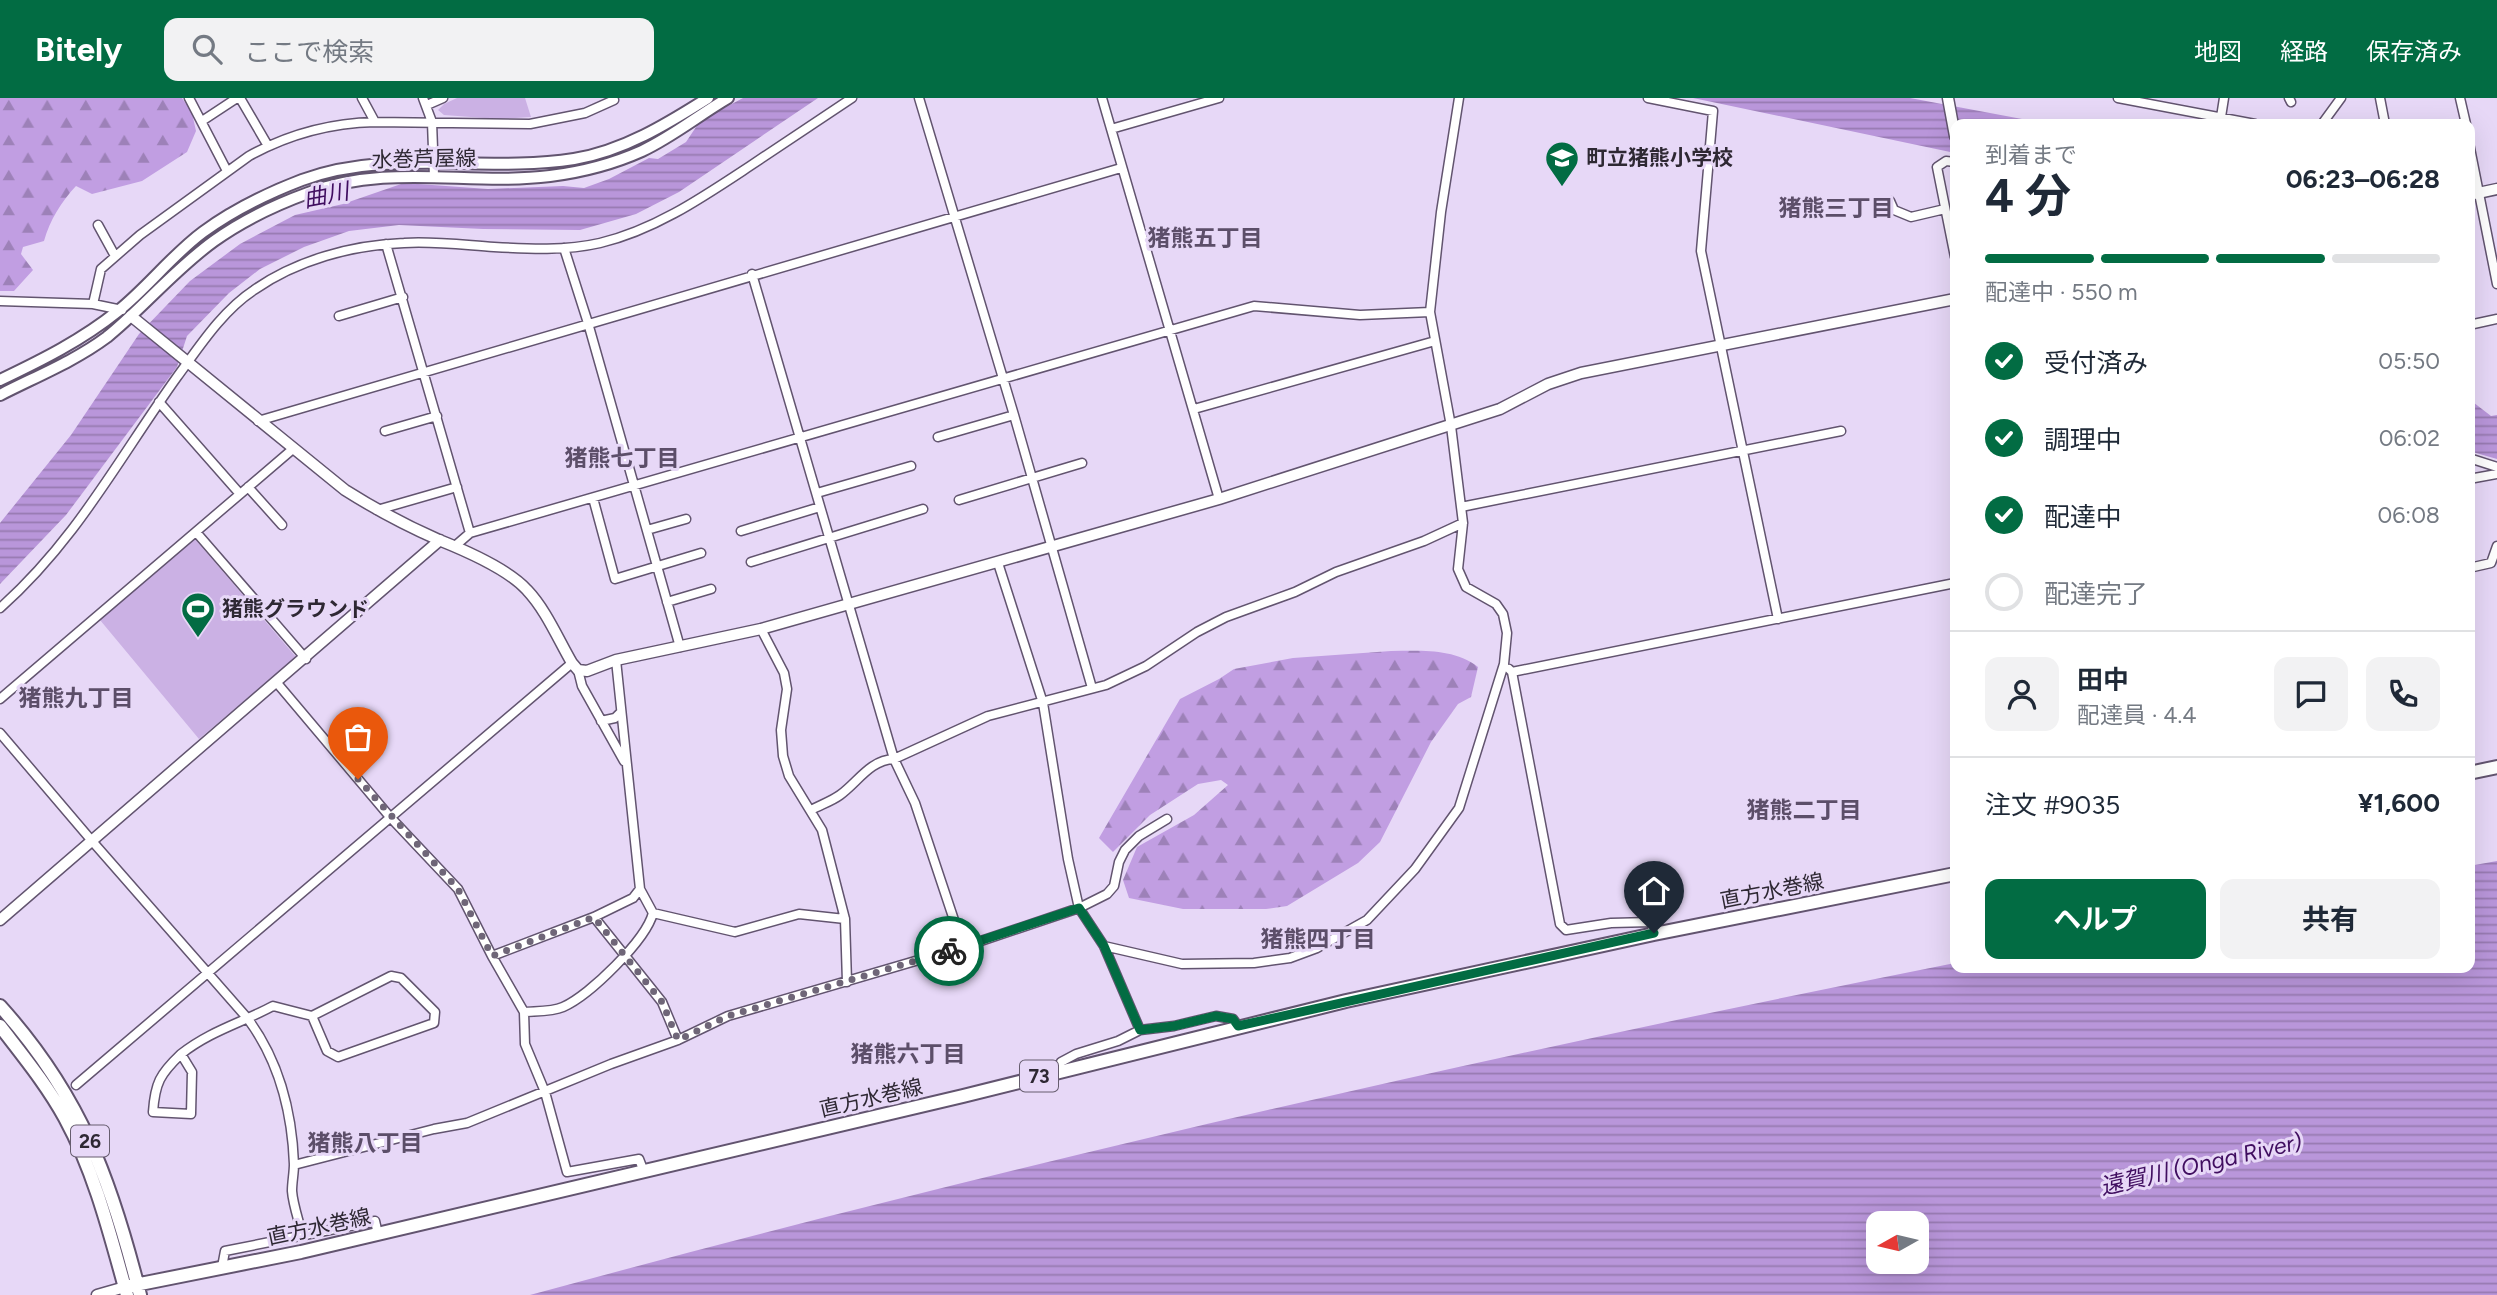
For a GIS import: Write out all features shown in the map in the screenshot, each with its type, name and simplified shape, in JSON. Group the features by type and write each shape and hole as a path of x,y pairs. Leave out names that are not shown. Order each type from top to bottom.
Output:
{"main road":[{"name":"水巻芦屋線","path":"0,380 63,349 120,309 204,231 271,193 304,179 342,169 379,164 519,165 577,159 639,138 664,126 708,98"},
{"name":"水巻芦屋線","path":"0,395 68,361 135,320 212,242 245,221 277,206 345,182 434,176 548,176 611,163 667,137 721,100"},
{"path":"2475,772 2497,767"},
{"name":"直方水巻線","path":"132,1290 222,1267 301,1252 644,1172 1238,1026 1654,933 1950,875"},
{"name":"26","path":"0,1006 40,1055 77,1113 110,1187 132,1290"},
{"name":"26","path":"0,1026 35,1071 66,1119 100,1197 132,1290"}],"street":[{"path":"189,98 227,171"},
{"path":"202,121 238,98 268,146"},
{"path":"362,98 374,122"},
{"path":"434,176 432,122 425,102 443,98"},
{"path":"0,608 50,560 82,519 186,361 233,307 252,290 278,275 333,253 359,247 405,242 564,248 600,243 664,219 852,98"},
{"path":"919,98 1092,688"},
{"path":"1102,98 1219,499"},
{"path":"1111,129 1219,98"},
{"path":"1104,946 1182,964 1254,963 1290,958 1317,948 1367,920 1415,869 1459,808 1504,664 1507,633 1503,614 1496,604 1466,587 1458,569 1463,523 1451,426 1430,312 1441,212 1460,98"},
{"path":"1647,98 1713,111 1701,251 1778,619"},
{"path":"2118,98 2231,119"},
{"path":"2221,117 2224,98"},
{"path":"2326,119 2341,98"},
{"path":"2380,98 2384,119"},
{"path":"2460,98 2465,119"},
{"path":"93,304 100,269 227,171 268,146 348,123 530,124 585,113 615,99"},
{"path":"1950,161 1937,167 1950,233"},
{"path":"258,421 1121,168"},
{"path":"2475,194 2497,189"},
{"path":"2475,198 2496,271 2497,284"},
{"path":"1890,201 1894,210 1911,217 1945,209"},
{"path":"98,225 115,256"},
{"path":"386,244 470,533"},
{"path":"564,248 588,323 680,648"},
{"path":"752,274 894,760 915,803 963,947"},
{"path":"339,316 402,297"},
{"path":"0,300 93,304 120,309 345,490 377,510 455,545 509,576 526,589 540,607 575,666 582,686 626,764"},
{"path":"575,666 587,671 617,660 761,629 1219,499 1500,410 1548,384 1581,373 1950,300"},
{"path":"455,545 470,533 1254,306 1360,315 1430,312"},
{"path":"2475,324 2497,319"},
{"path":"1194,409 1435,341"},
{"path":"159,402 240,494"},
{"path":"939,437 1014,415"},
{"path":"385,431 437,416"},
{"path":"1461,507 1842,431"},
{"path":"0,699 294,448"},
{"path":"2475,460 2497,467"},
{"path":"959,500 1082,463"},
{"path":"817,494 911,466"},
{"path":"2475,478 2497,474"},
{"path":"248,487 282,525"},
{"path":"377,510 457,487"},
{"path":"593,498 615,579 701,553"},
{"path":"741,531 820,507"},
{"path":"751,562 923,509"},
{"path":"647,530 686,519"},
{"path":"810,810 841,794 859,776 884,760 894,760 988,716 1106,685 1146,666 1196,632 1226,617 1295,592 1336,572 1424,541 1463,523"},
{"path":"196,532 306,659"},
{"path":"0,920 306,659 440,540"},
{"path":"2475,567 2491,563 2497,546"},
{"path":"998,563 1042,703 1068,859 1079,908 1104,946 1140,1030"},
{"path":"1511,672 1950,584"},
{"path":"667,602 711,589"},
{"path":"761,629 784,673 787,689 781,730 783,756 789,776 822,830 845,919 847,982"},
{"path":"524,1012 561,1008 586,991 610,971 650,926 653,913 640,889 617,660"},
{"path":"1504,664 1511,672 1560,924 1566,930 1611,923 1651,922 1654,933"},
{"path":"76,1085 390,817 575,666"},
{"path":"277,683 390,817 458,889 524,1012 525,1044 545,1092 567,1172 639,1159 644,1172"},
{"path":"601,721 615,718 621,712"},
{"path":"0,733 248,1019 261,1038 278,1070 288,1113 294,1164 292,1192 302,1234"},
{"path":"294,1164 467,1123 611,1064 678,1040 728,1016 963,947 1079,908 1107,894 1114,886 1119,862 1125,850 1139,836 1167,819"},
{"path":"492,956 594,917 633,898 640,889"},
{"path":"653,913 734,932 799,914 845,919"},
{"path":"594,917 662,1002 678,1040"},
{"path":"181,1055 192,1072 191,1114 153,1112 155,1089 164,1070 181,1055 201,1038 273,1006 312,1016 391,976 401,978 435,1012 434,1023 338,1057 327,1051 312,1016"},
{"path":"1059,1071 1061,1062 1076,1054 1118,1041 1140,1030 1174,1026 1216,1016 1233,1019 1238,1026"},
{"path":"222,1267 225,1251 302,1234 375,1221 378,1234"},
{"path":"97,1295 132,1290"}],"green space":[{"path":"0,98 182,98 192,113 196,131 187,152 142,181 92,194 76,186 57,212 44,241 23,247 21,254 33,270 14,291 0,291"},
{"path":"1425,651 1458,656 1478,667 1471,697 1458,704 1431,742 1380,842 1358,863 1287,906 1266,909 1183,909 1129,898 1123,880 1137,847 1194,815 1228,785 1221,780 1198,784 1150,815 1113,852 1099,838 1180,699 1234,669 1293,658"}],"shaded area":[{"path":"457,98 525,98 531,117 498,119 444,115 438,110"},
{"name":"猪熊グラウンド","path":"194,538 296,657 199,739 100,620"}],"water":[{"path":"743,98 818,98 679,192 636,214 580,230 399,225 349,231 304,247 260,269 229,293 187,336 177,367 66,515 0,584 0,523 71,435 139,334 190,281 240,244 295,215 343,204 404,183 488,189 563,186 584,188 609,179 649,158 658,159 686,142 700,121"},
{"path":"1693,98 1910,98 2021,119 1950,119 1950,152"},
{"path":"2475,404 2491,416 2497,415 2497,459 2475,453"},
{"name":"遠賀川 (Onga River)","path":"2497,861 2497,1295 530,1295 884,1202 1240,1117 1596,1037 1950,964 1950,973 2475,973 2475,865"}],"way so far":[{"path":"358,779 458,889 492,956 594,917 662,1002 678,1040 728,1016 949,951"}],"place":[{"name":"町立猪熊小学校","path":"1562,188"},
{"name":"猪熊グラウンド","path":"198,639"}],"district":[{"name":"猪熊三丁目","path":"1836,208"},
{"name":"猪熊五丁目","path":"1205,238"},
{"name":"猪熊七丁目","path":"622,458"},
{"name":"猪熊九丁目","path":"76,698"},
{"name":"猪熊二丁目","path":"1804,810"},
{"name":"猪熊四丁目","path":"1318,939"},
{"name":"猪熊六丁目","path":"908,1054"},
{"name":"猪熊八丁目","path":"365,1143"}],"route":[{"path":"949,951 1079,908 1104,946 1140,1030 1174,1026 1216,1016 1233,1019 1238,1026 1654,933"}],"water label":[{"name":"曲川","path":"326,195"}]}
